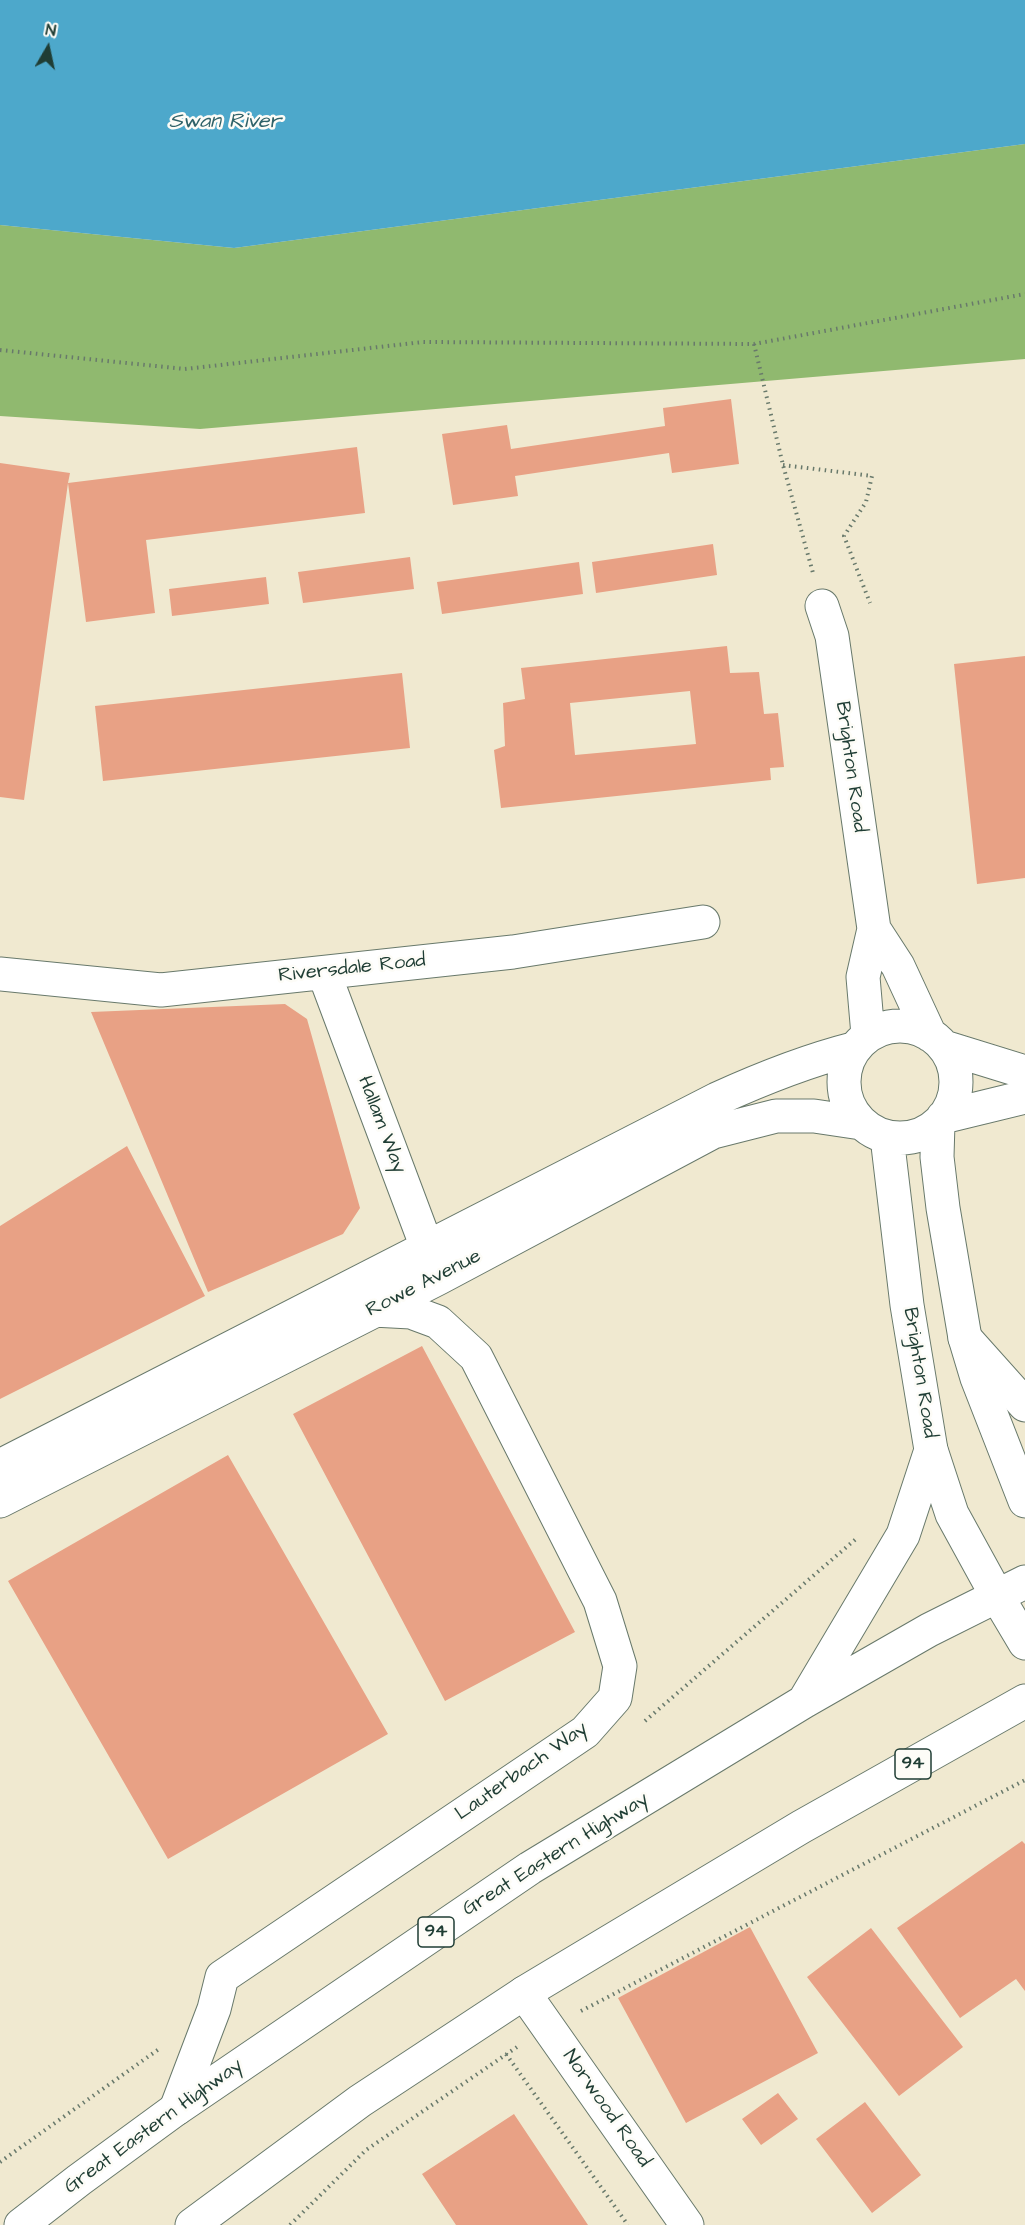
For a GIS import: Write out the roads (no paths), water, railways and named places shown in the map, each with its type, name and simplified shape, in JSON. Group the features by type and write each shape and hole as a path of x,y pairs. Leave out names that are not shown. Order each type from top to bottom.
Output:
{"main road":[{"name":"Brighton Road","path":"822,606 832,636 874,929 863,977 860,1042"},
{"name":"Riversdale Road","path":"0,974 161,990 513,952 703,922"},
{"name":"Brighton Road","path":"874,929 898,966 937,1041"},
{"name":"Hallam Way","path":"324,972 439,1278"},
{"path":"937,1041 953,1064 956,1082 952,1101 940,1120 931,1129 914,1136 874,1130 851,1110 843,1088 844,1071 860,1042 877,1029 899,1025 921,1029 937,1041 1025,1072"},
{"name":"Rowe Avenue","path":"0,1466 717,1099 761,1079 801,1067 860,1042"},
{"path":"940,1120 1025,1097"},
{"name":"Rowe Avenue","path":"0,1501 439,1278 713,1132 776,1116 814,1116 874,1130"},
{"path":"940,1120 937,1156 940,1187 965,1338 977,1378 1025,1502"},
{"name":"Brighton Road","path":"874,1130 931,1450 952,1514 1011,1589 1025,1642"},
{"name":"Lauterbach Way","path":"176,2109 214,2009 222,1977 585,1732 615,1698 620,1666 600,1601 476,1357 438,1322 411,1312 373,1310"},
{"path":"965,1338 1025,1404"},
{"path":"805,1701 903,1535 931,1450"},
{"name":"Great Eastern Highway","path":"21,2225 78,2180 176,2109 530,1868 805,1701 929,1630 1011,1589"},
{"name":"94","path":"192,2225 360,2101 524,1992 801,1827 1025,1701"},
{"name":"Norwood Road","path":"524,1992 687,2225"}],"water":[{"name":"Swan River","path":"0,0 1025,0 1025,144 234,248 0,225"}]}
